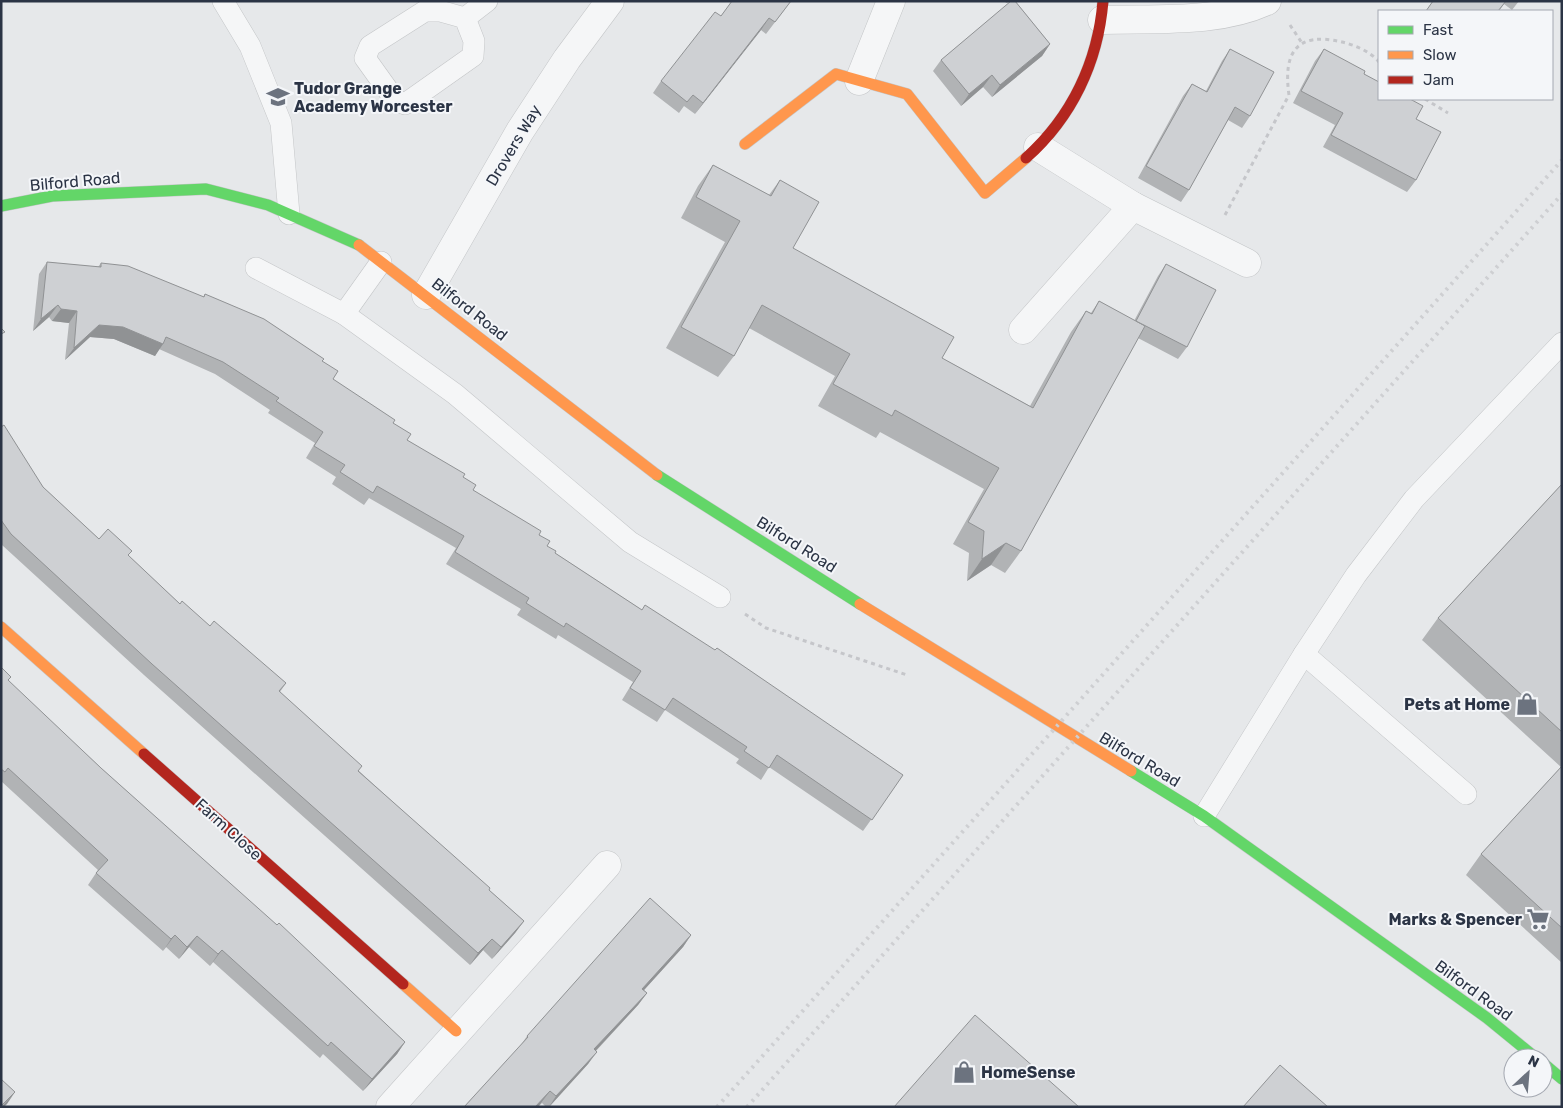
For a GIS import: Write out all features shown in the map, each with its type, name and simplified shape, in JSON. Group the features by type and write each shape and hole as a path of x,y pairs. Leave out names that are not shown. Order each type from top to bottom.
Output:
{"street":[{"name":"Drovers Way","path":"426,295 520,131 567,59 610,1"},
{"path":"859,81 891,1"},
{"path":"745,144 836,74 907,94 985,193 1038,147 1068,109 1084,81 1095,49 1102,11 1220,16 1245,11 1266,1"},
{"path":"1038,147 1133,206 1247,263"},
{"name":"Bilford Road","path":"1,206 52,196 206,189 268,205 358,244 652,472 908,634 1204,816 1487,1018 1524,1048"},
{"path":"1023,330 1133,206"},
{"name":"Farm Close","path":"1,627 456,1031"},
{"path":"390,1107 606,865"}],"lane":[{"path":"223,1 250,46 281,123 289,214"},
{"path":"465,18 487,1"},
{"path":"425,11 440,11 465,18 474,41 473,56 405,104 395,100 366,58 370,46 425,11"},
{"path":"344,314 381,262"},
{"path":"256,268 344,314 455,394 630,542 720,598"},
{"path":"1204,816 1304,654 1356,575 1414,499 1562,343"},
{"path":"1304,654 1466,794"}],"path":[{"path":"1209,244 1289,95 1286,73 1290,59 1299,45 1311,40 1330,39 1350,44 1375,57 1378,61"},
{"path":"1427,100 1448,113"},
{"path":"720,598 766,628 910,676"}],"building":[{"path":"732,1 791,1 775,22 769,18 703,103 693,95 687,102 661,81 715,12 721,16"},
{"path":"1011,1 1015,1 1050,44 1000,85 992,75 969,94 941,60"},
{"path":"1433,1 1506,1 1499,10 1427,10"},
{"path":"1230,49 1274,72 1250,116 1235,107 1189,190 1146,166 1192,84 1207,92"},
{"path":"1324,49 1365,71 1364,74 1378,81 1378,100 1412,100 1423,106 1416,119 1441,132 1416,180 1331,135 1343,113 1301,91"},
{"path":"713,165 771,196 780,180 819,202 793,248 954,337 942,358 1033,408 1086,311 1092,314 1099,301 1145,326 1021,551 1006,543 982,559 984,531 968,522 999,468 895,410 892,416 833,384 850,354 762,305 734,356 681,327 740,221 696,197"},
{"path":"47,262 101,267 101,263 128,266 204,297 205,294 264,319 324,359 322,361 338,371 333,379 395,420 393,423 411,434 407,440 465,474 463,477 476,485 473,490 541,531 539,535 550,541 547,546 556,551 555,553 642,610 645,605 715,650 717,648 903,775 872,820 777,755 769,768 744,751 747,747 673,698 665,710 630,688 641,671 566,623 564,627 526,603 529,598 455,552 464,536 377,486 373,493 340,472 345,465 314,446 323,432 276,401 279,398 223,362 166,337 163,344 123,327 99,325 74,348 77,311 61,309 58,305 41,319"},
{"path":"1166,264 1216,290 1187,347 1136,321"},
{"path":"4,425 43,487 99,539 108,529 132,551 128,555 180,604 182,601 210,626 214,621 286,683 279,691 362,766 358,771 490,888 489,890 524,921 501,947 492,939 478,953 152,664 11,534 1,520 1,427"},
{"name":"Pets at Home","path":"1562,484 1562,732 1438,618"},
{"path":"1,667 11,677 8,680 101,768 277,925 279,923 405,1042 372,1079 331,1042 328,1046 222,950 218,954 197,936 187,947 175,935 171,939 96,873 108,860 8,768 5,772 1,769"},
{"name":"Marks & Spencer","path":"1562,766 1562,928 1481,854"},
{"path":"650,898 691,935 642,989 647,993 594,1049 597,1052 556,1096 550,1091 535,1107 464,1107 528,1037"},
{"path":"975,1015 1079,1107 894,1107"},
{"path":"1280,1065 1328,1107 1243,1107"},
{"path":"1,1079 15,1092 1,1106"}],"railway":[{"path":"717,1107 1562,160"},
{"path":"747,1107 1562,194"}],"traffic: fast":[{"path":"1,206 52,196 206,189 268,205 359,245"},
{"path":"657,475 860,604"},
{"path":"1131,771 1204,816 1487,1018 1524,1048"},
{"path":"1553,1071 1562,1079"}],"traffic: slow":[{"path":"745,144 836,74 907,94 985,193 1026,158"},
{"path":"359,245 657,475"},
{"path":"860,604 1131,771"},
{"path":"1,627 144,754"},
{"path":"403,984 456,1031"}],"traffic: jam":[{"path":"1026,158 1057,125 1080,87 1089,67 1095,46 1103,1"},
{"path":"144,754 403,984"}],"place":[{"name":"Tudor Grange Academy Worcester","path":"278,97"},
{"name":"Pets at Home","path":"1527,704"},
{"name":"Marks & Spencer","path":"1538,919"},
{"name":"HomeSense","path":"964,1072"}]}
